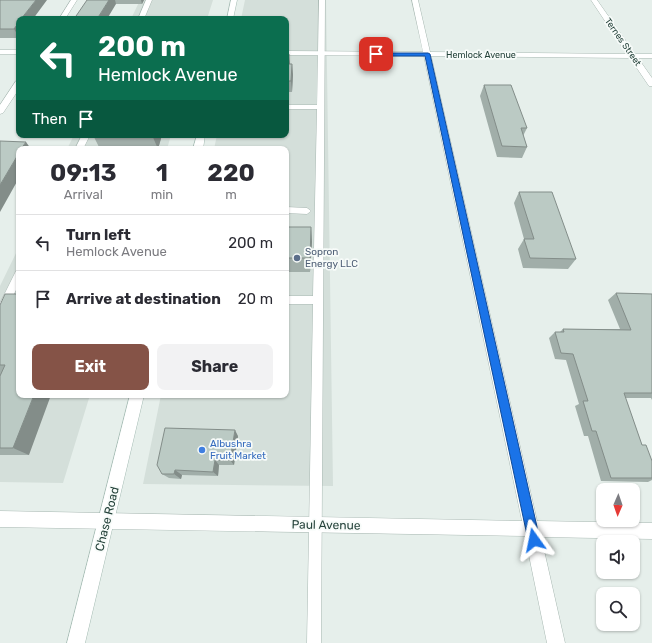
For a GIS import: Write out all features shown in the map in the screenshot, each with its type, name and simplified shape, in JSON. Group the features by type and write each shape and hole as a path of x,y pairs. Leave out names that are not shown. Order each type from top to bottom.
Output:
{"street":[{"path":"64,16 74,0"},
{"path":"231,16 234,0"},
{"path":"415,0 556,643"},
{"name":"Ternes Street","path":"594,0 652,84"},
{"path":"0,52 16,52"},
{"name":"Hemlock Avenue","path":"289,53 652,56"},
{"path":"0,111 16,87"},
{"name":"Chase Road","path":"76,643 136,398"},
{"name":"Paul Avenue","path":"0,519 652,530"}],"lane":[{"path":"142,16 149,0"},
{"path":"314,643 322,0"},
{"path":"289,108 321,107"},
{"path":"289,210 307,211"},
{"path":"0,313 16,282"},
{"path":"289,300 318,300"}],"shaded area":[{"path":"140,0 213,0 208,16 132,16"},
{"path":"245,0 326,0 333,486 143,484 160,398 289,398 289,146 215,146 216,138 289,138 289,16 242,16"},
{"path":"72,138 170,138 168,146 68,146"},
{"path":"16,253 16,398 89,398 63,483 0,482 0,286"}],"building":[{"path":"0,0 36,0 23,16 16,16 16,26 14,29 0,29"},
{"path":"87,0 109,0 99,16 76,16"},
{"path":"289,64 292,64 291,81 289,81"},
{"path":"484,85 511,85 527,128 521,128 527,147 502,146"},
{"path":"0,141 26,142 23,146 16,146 16,158 0,185"},
{"path":"519,192 552,192 576,259 530,258 524,239 534,239"},
{"path":"289,227 311,227 310,258 289,258"},
{"path":"616,293 652,294 652,393 624,393 642,445 646,445 652,461 652,478 611,478 596,431 592,431 583,401 588,401 573,354 561,353 555,332 564,332 563,329 631,330"},
{"path":"5,294 16,294 16,398 33,398 13,448 0,448 0,376 5,365 0,365 0,305"},
{"name":"Albushra Fruit Market","path":"165,428 235,430 230,460 215,460 213,472 175,470 174,474 162,474 157,465"}],"place":[{"name":"Sopron Energy LLC","path":"297,258"},
{"name":"Albushra Fruit Market","path":"202,450"}],"route":[{"path":"376,54 428,54 534,540"}]}
